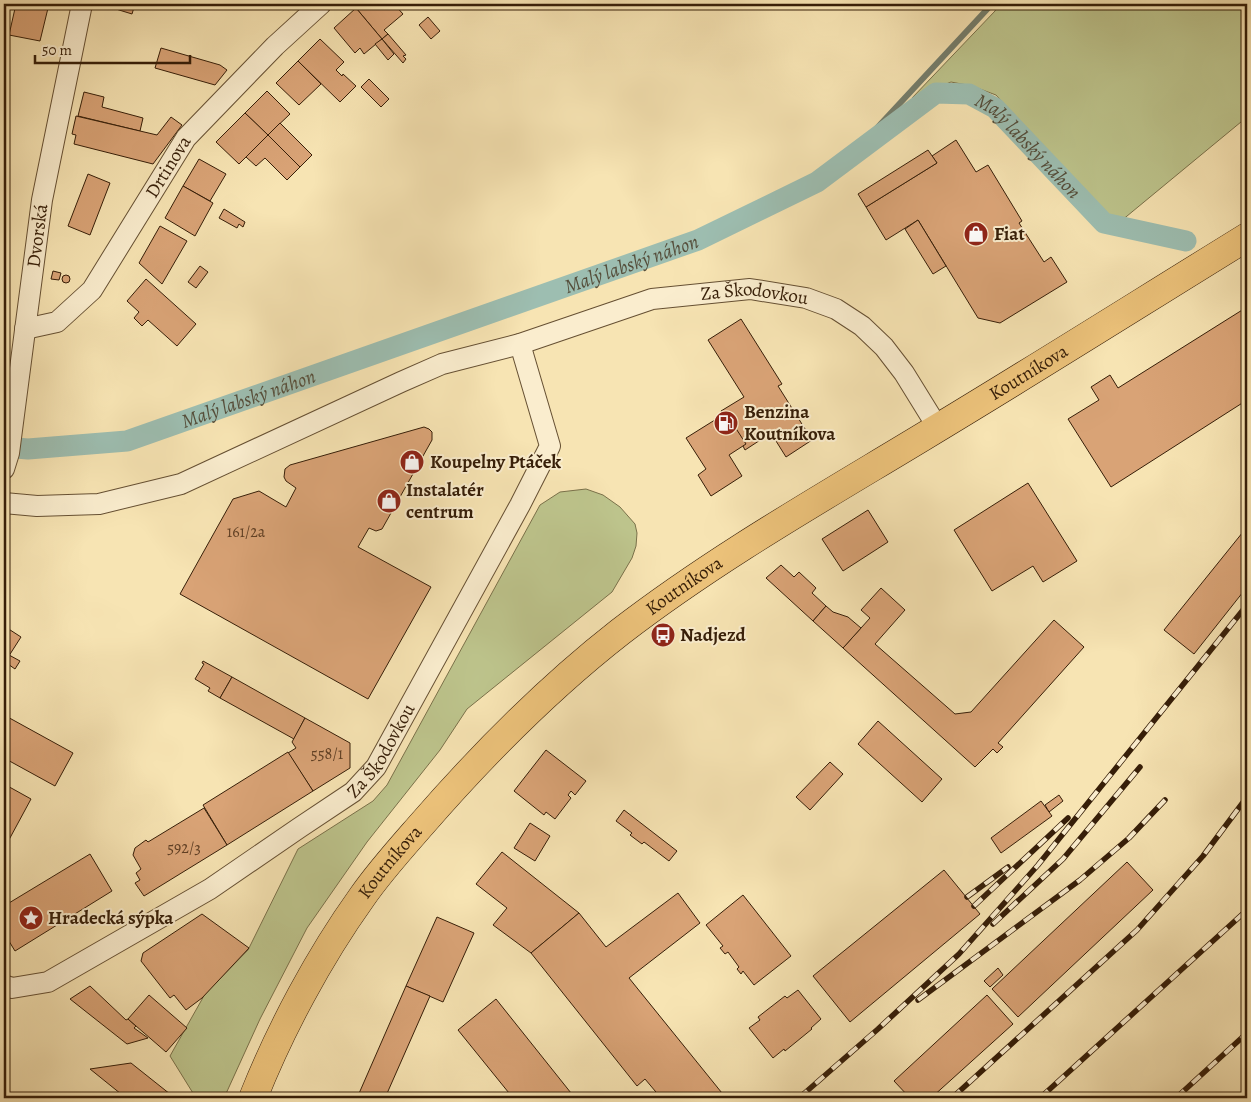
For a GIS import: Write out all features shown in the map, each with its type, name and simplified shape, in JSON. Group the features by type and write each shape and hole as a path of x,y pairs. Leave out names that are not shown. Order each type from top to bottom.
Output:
{"main road":[{"name":"Koutníkova","path":"256,1091 300,999 340,930 362,897 438,806 538,702 622,631 723,559 1247,237"}],"street":[{"name":"Dvorská","path":"6,461 42,200 82,4"},
{"name":"Drtinova","path":"25,329 57,322 92,290 186,138 275,46 321,4"},
{"name":"Za Škodovkou","path":"4,503 37,506 98,504 181,484 442,364 520,344 652,299 750,289 806,298 836,309 862,326 874,336 904,373 938,428"},
{"name":"Za Škodovkou","path":"4,984 12,988 48,982 210,889 353,792 376,767 520,505 550,446 520,344"}],"green space":[{"path":"999,4 1247,4 1247,117 1121,221 1100,211 996,95 972,86 951,82 912,98 995,11"},
{"path":"586,489 603,495 620,507 635,524 637,533 636,546 632,558 612,592 467,709 440,750 367,842 307,928 260,1019 224,1098 196,1098 170,1056 205,994 248,950 298,849 373,801 387,785 540,505 560,492"}],"building":[{"path":"16,4 49,4 40,41 9,35"},
{"path":"104,4 135,4 132,14"},
{"path":"361,4 394,4 403,14 384,30 388,34 382,39 356,8"},
{"path":"356,8 382,39 364,54 360,48 355,53 334,28"},
{"path":"428,17 440,31 431,39 419,25"},
{"path":"388,34 406,55 403,56 406,59 403,63 382,39"},
{"path":"320,39 344,62 336,70 356,86 340,102 298,61"},
{"path":"382,39 394,54 388,60 375,44"},
{"path":"161,48 220,65 227,70 215,85 155,68"},
{"path":"298,61 321,84 299,105 276,83"},
{"path":"369,79 389,99 381,107 361,87"},
{"path":"267,91 290,114 268,135 245,113"},
{"path":"84,92 104,97 102,107 143,118 140,131 78,116"},
{"path":"245,113 268,135 239,164 216,142"},
{"path":"76,116 157,135 171,117 182,125 153,164 74,144 76,135 72,134"},
{"path":"280,123 312,155 300,167 268,135"},
{"path":"268,135 300,167 287,180 265,158 256,166 246,157"},
{"name":"Fiat","path":"956,140 976,172 988,165 1022,221 1019,223 1044,262 1051,257 1067,282 1000,323 978,318 918,220 886,240 866,207 937,163 932,156"},
{"path":"928,150 937,163 866,207 858,194"},
{"path":"199,159 226,174 210,201 183,186"},
{"path":"88,174 110,183 90,235 68,226"},
{"path":"183,186 213,203 195,236 165,218"},
{"path":"224,209 245,222 243,227 239,224 237,228 219,218"},
{"path":"918,220 946,266 933,274 905,229"},
{"path":"160,226 187,241 162,284 139,263"},
{"path":"200,266 208,272 196,288 188,282"},
{"path":"53,271 61,273 59,280 51,279"},
{"path":"66,275 70,279 66,283 62,279"},
{"path":"146,279 196,324 177,346 148,320 142,326 134,318 139,312 127,301"},
{"path":"1247,307 1247,400 1111,487 1068,419 1099,400 1091,387 1110,375 1118,388"},
{"path":"741,319 782,384 778,386 812,440 786,457 771,433 745,450 743,446 745,444 726,413 723,414 721,411 744,397 708,340"},
{"path":"726,413 746,444 729,455 742,476 711,496 698,475 706,469 686,438"},
{"path":"424,427 432,432 432,440 382,529 376,531 369,528 358,547 431,587 368,699 180,594 233,499 259,491 286,507 296,488 286,481 284,477 285,469 290,465"},
{"path":"1028,483 1077,561 1043,582 1033,566 992,591 954,530"},
{"path":"868,510 888,542 843,571 822,539"},
{"path":"1247,527 1247,587 1194,654 1164,630"},
{"path":"781,565 794,577 799,572 816,588 812,593 826,606 813,621 766,578"},
{"path":"881,588 905,610 875,644 955,714 971,712 1054,620 1084,647 998,743 1003,747 997,753 993,749 975,767 843,648 870,618 861,610"},
{"path":"826,606 833,612 848,617 861,628 843,648 813,621"},
{"path":"4,626 21,637 5,662 4,661"},
{"path":"9,655 20,661 15,669 5,662"},
{"path":"203,661 232,677 220,698 208,691 210,688 195,679 204,664 202,663"},
{"path":"232,677 305,718 294,739 220,698"},
{"path":"4,715 73,753 55,786 4,758"},
{"path":"305,718 350,743 350,768 313,791 288,753 296,748 292,742"},
{"path":"878,721 942,779 922,802 858,744"},
{"path":"546,750 586,781 575,795 571,791 568,795 571,798 555,819 546,812 544,815 514,791"},
{"path":"288,752 313,791 227,845 203,805"},
{"path":"830,762 843,774 810,810 796,797"},
{"path":"4,784 31,799 4,849"},
{"path":"1059,795 1063,801 1049,812 1045,805"},
{"path":"1041,801 1052,816 1001,853 991,838"},
{"path":"204,808 227,845 144,896 135,883 140,880 136,873 141,869 133,855 135,848"},
{"path":"624,810 677,851 669,861 644,842 642,844 630,835 632,833 616,821"},
{"path":"530,823 550,836 535,861 514,848"},
{"path":"502,852 579,913 531,953 493,925 507,908 476,884"},
{"path":"90,854 112,891 15,951 4,933 4,906"},
{"path":"1127,862 1153,890 1018,1017 992,989"},
{"path":"944,870 980,914 850,1022 813,976"},
{"path":"678,893 700,923 629,978 726,1098 682,1098 677,1093 671,1098 661,1098 645,1079 637,1086 531,953 579,913 606,947"},
{"path":"743,895 791,956 754,985 743,971 741,974 737,969 739,967 728,952 725,954 720,948 723,946 706,925"},
{"path":"202,914 249,948 202,998 186,1010 174,995 170,998 141,961 143,953"},
{"path":"437,917 474,933 443,1002 406,986"},
{"path":"998,968 1003,975 990,987 984,981"},
{"path":"90,986 126,1020 128,1019 136,1026 134,1028 148,1038 127,1044 70,999"},
{"path":"406,986 430,996 385,1098 357,1098"},
{"path":"798,990 821,1019 785,1051 784,1049 773,1058 749,1028 760,1020 758,1017 785,996 787,998"},
{"path":"149,995 187,1028 166,1052 128,1019"},
{"path":"987,995 1013,1024 931,1098 910,1098 894,1081"},
{"path":"496,999 575,1098 513,1098 458,1030"},
{"path":"131,1063 175,1098 126,1098 90,1069"}],"waterway":[{"path":"850,157 992,4"},
{"name":"Malý labský náhon","path":"4,447 28,449 127,441 698,240 817,182 936,93 969,94 995,108 1104,223 1186,241"}],"railway":[{"path":"799,1098 878,1029 959,954 1038,865 1247,605"},
{"path":"993,924 1063,859 1140,767"},
{"path":"952,1098 1137,930 1203,856 1247,797"},
{"path":"918,1000 1080,880 1129,838 1165,800"},
{"path":"974,906 1068,818"},
{"path":"967,897 1008,867"},
{"path":"1040,1098 1247,910"},
{"path":"1176,1098 1247,1033"}],"place":[{"name":"Fiat","path":"976,234"},
{"name":"Benzina Koutníkova","path":"726,423"},
{"name":"Koupelny Ptáček","path":"412,462"},
{"name":"Instalatér centrum","path":"389,501"},
{"name":"Nadjezd","path":"663,635"},
{"name":"Hradecká sýpka","path":"31,918"}]}
